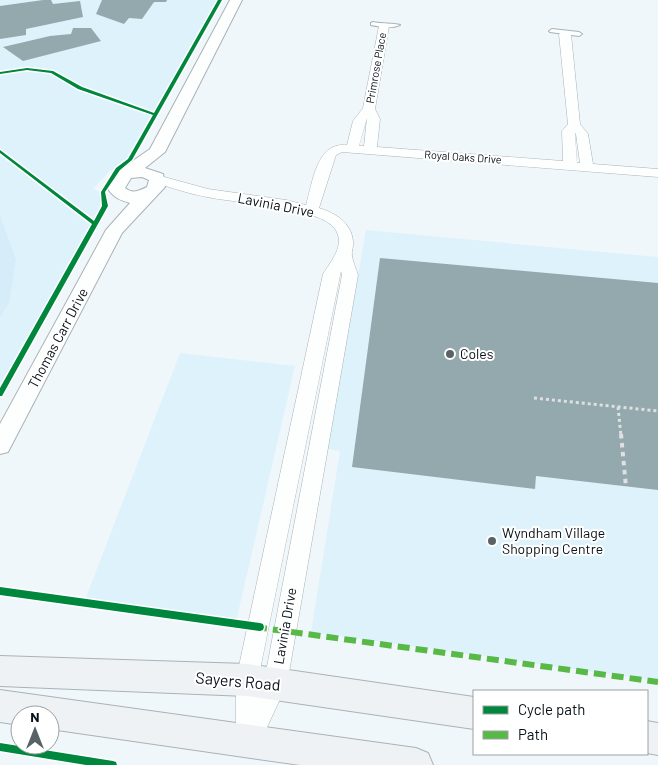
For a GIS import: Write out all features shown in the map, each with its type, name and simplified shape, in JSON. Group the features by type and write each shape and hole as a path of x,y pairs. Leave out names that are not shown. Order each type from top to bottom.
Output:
{"main road":[{"name":"Sayers Road","path":"0,671 261,682 473,712"},
{"path":"0,706 416,765"}],"street":[{"path":"152,186 157,152 236,0"},
{"name":"Primrose Place","path":"370,150 374,118 369,109 378,25"},
{"path":"565,34 574,124 582,134 587,166"},
{"name":"Primrose Place","path":"352,149 359,120 363,113 369,109"},
{"path":"570,165 568,131 574,124"},
{"name":"Royal Oaks Drive","path":"311,210 328,154 340,148 658,173"},
{"path":"127,174 157,152"},
{"path":"127,174 145,172 152,186"},
{"name":"Thomas Carr Drive","path":"115,230 119,193 116,183 127,174"},
{"path":"119,193 132,197 152,186"},
{"name":"Lavinia Drive","path":"152,186 259,200 311,210 339,224 345,235 344,255 350,275 248,740"},
{"name":"Thomas Carr Drive","path":"0,445 115,230 152,186"},
{"name":"Lavinia Drive","path":"261,682 331,274 344,255"}],"lane":[{"name":"Primrose Place","path":"378,25 397,25"},
{"path":"552,31 565,34 579,34"}],"path":[{"path":"534,398 658,411"},
{"path":"618,407 626,487"}],"shaded area":[{"path":"0,0 218,0 128,159 109,172 93,189 100,192 102,205 0,385"},
{"path":"0,215 16,260 9,303 0,317"},
{"name":"Wyndham Village Shopping Centre","path":"366,230 658,257 658,681 311,632 340,451 327,449"},
{"path":"180,353 295,366 236,622 85,600"}],"building":[{"path":"51,0 53,4 80,1 83,17 26,29 26,35 0,39 0,6"},
{"path":"102,0 167,0 166,2 154,2 142,19 129,18 124,24 96,14"},
{"path":"73,28 91,28 101,41 23,61 3,47 50,36 71,34"},
{"path":"380,258 658,283 658,490 536,476 535,489 352,467"}],"marked path":[{"path":"255,627 658,682"}],"cycle path":[{"path":"0,394 105,206 103,192 118,169 130,160 220,0"},
{"path":"0,73 27,69 52,72 80,88 156,115"},
{"path":"0,151 95,224"},
{"path":"0,591 260,627"},
{"path":"0,747 113,765"}],"place":[{"name":"Coles","path":"450,354"},
{"name":"Wyndham Village Shopping Centre","path":"492,541"}]}
